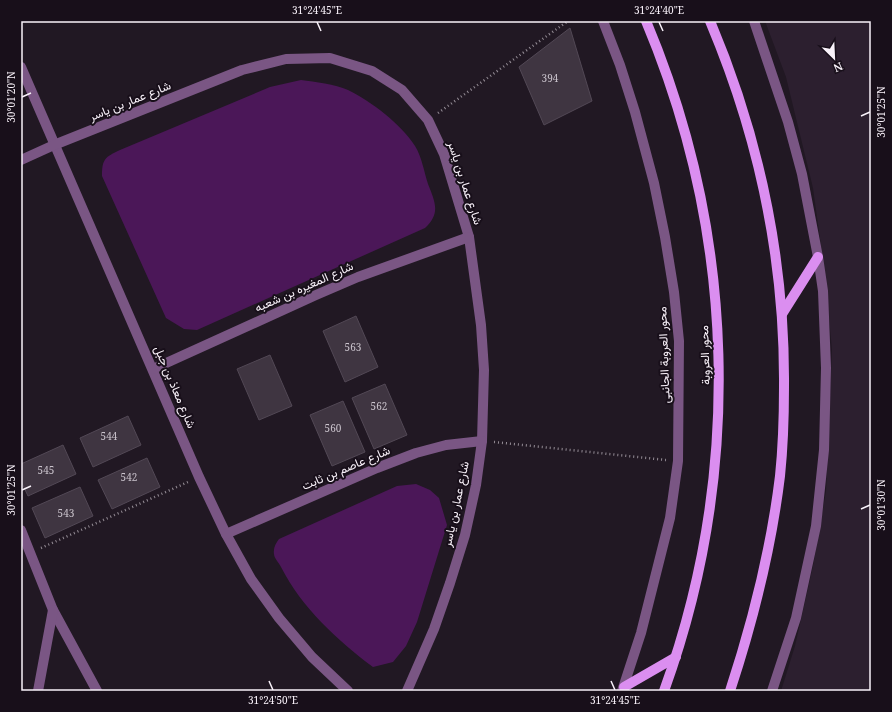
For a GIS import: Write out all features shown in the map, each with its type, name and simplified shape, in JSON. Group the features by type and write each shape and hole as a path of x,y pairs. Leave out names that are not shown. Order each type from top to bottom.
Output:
{"main road":[{"name":"محور العروبة","path":"646,21 680,114 696,173 708,233 716,294 719,355 719,416 714,477 706,538 693,598 676,657 664,691"},
{"path":"710,21 724,54 744,112 760,171 772,232 782,314 784,353 784,414 780,476 758,598 730,691"},
{"path":"782,314 818,257"},
{"path":"623,689 676,657"}],"street":[{"name":"محور العروبة الجانبى","path":"602,21 620,65 635,112 654,183 674,292 679,342 678,461 670,518 641,633 623,689"},
{"path":"754,21 788,122 802,174 823,291 826,368 824,450 816,526 796,618 772,691"},
{"name":"شارع عمار بن ياسر","path":"21,160 54,145 242,70 286,59 330,58 372,70 402,90 428,120 444,154 469,237 481,325 484,370 482,441 476,485 464,535 450,583 434,629 407,691"},
{"name":"شارع معاذ بن جبل","path":"21,67 199,477 226,534 251,579 279,618 312,657 348,691"},
{"name":"شارع المغيره بن شعبه","path":"153,369 351,280 469,237"},
{"name":"شارع عاصم بن ثابت","path":"226,534 377,468 446,445 482,441"},
{"path":"21,530 53,610 97,691"},
{"path":"38,691 53,610"}],"path":[{"path":"428,120 568,21"},
{"path":"482,441 678,461"},
{"path":"30,552 199,477"}],"shaded area":[{"path":"765,21 871,21 871,691 781,691 795,646 813,566 826,491 832,350 825,275 813,188 786,77"},
{"path":"301,80 331,85 348,90 376,107 402,130 415,146 421,160 433,196 435,212 433,217 425,228 197,330 184,329 166,318 102,176 105,159 120,150 270,87"},
{"path":"416,484 430,490 439,498 447,525 417,622 406,646 393,662 373,667 346,646 310,610 299,596 274,556 274,548 279,539 397,486"}],"building":[{"path":"570,28 592,101 544,125 519,67"},
{"path":"356,316 378,367 345,382 323,331"},
{"path":"270,355 292,406 259,420 237,369"},
{"path":"385,384 407,435 374,449 352,398"},
{"path":"343,401 365,452 332,466 310,415"},
{"path":"128,416 141,445 93,467 80,438"},
{"path":"63,445 76,474 28,496 21,481 21,464"},
{"path":"147,458 160,487 112,509 98,480"},
{"path":"80,487 93,516 45,538 32,508"}]}
